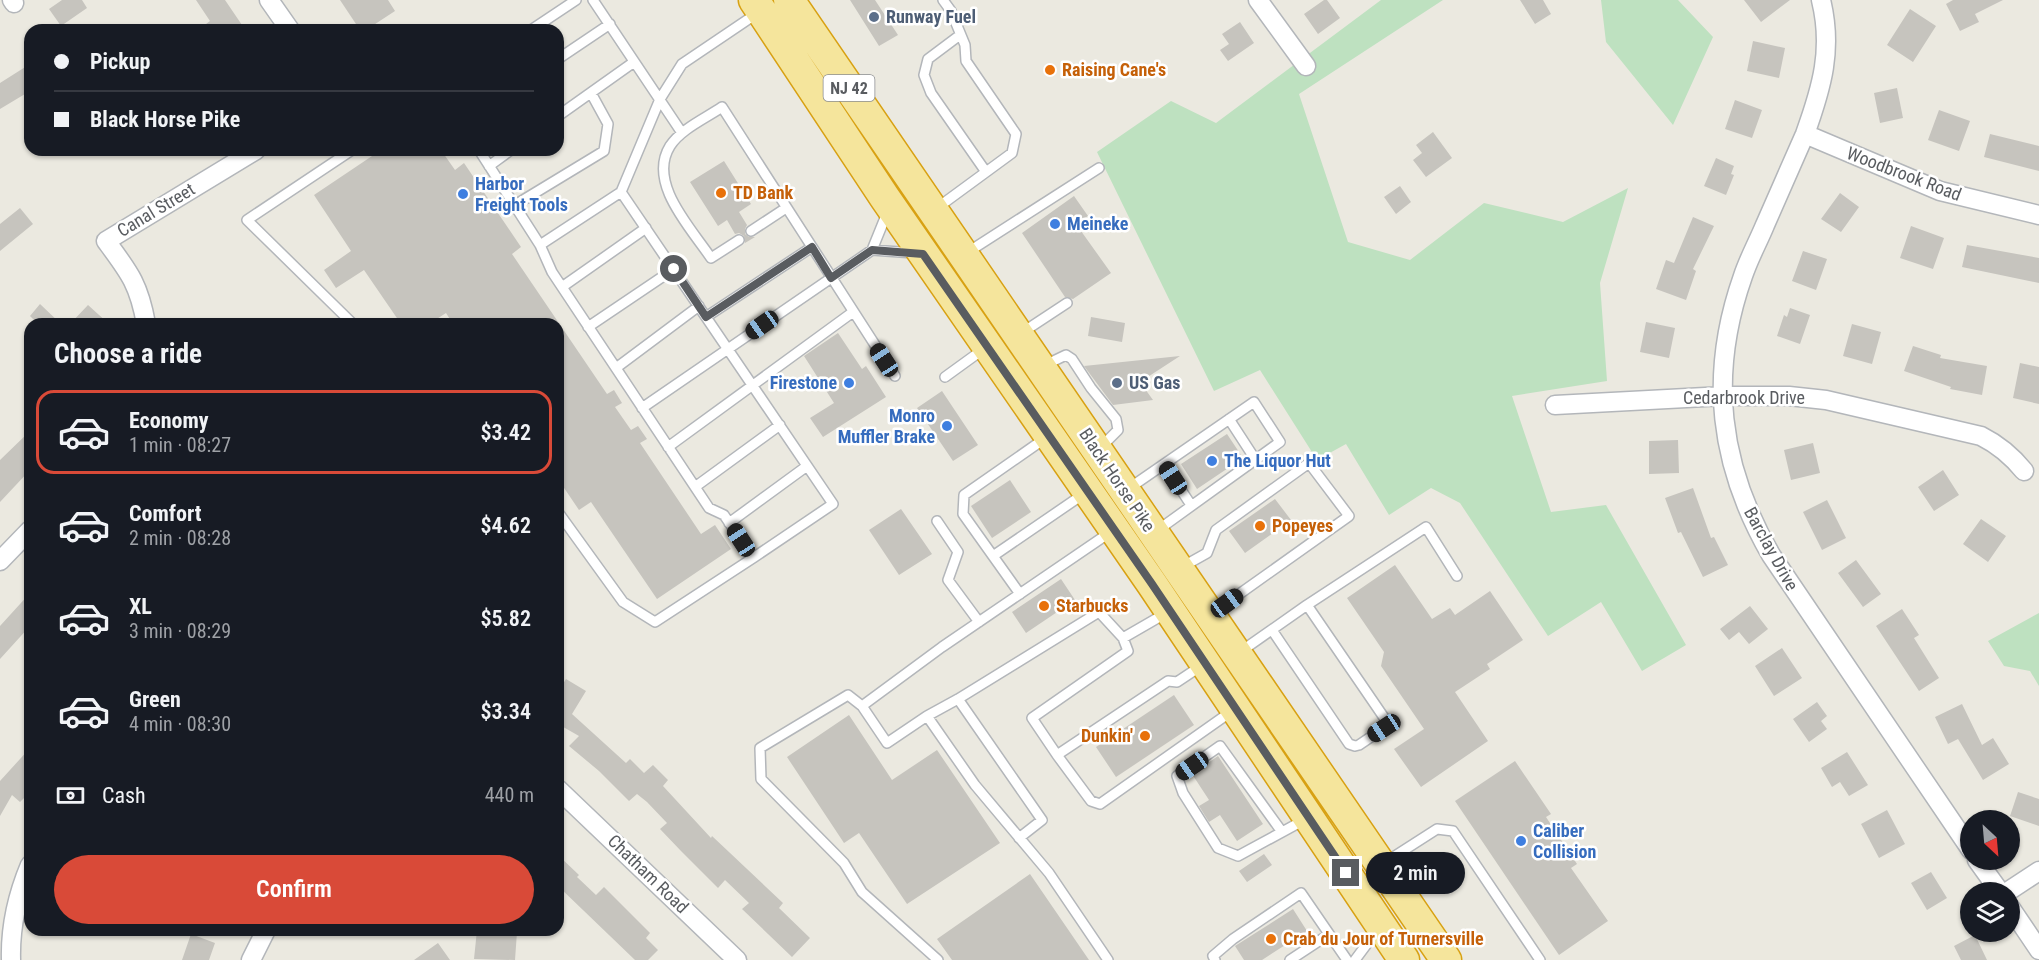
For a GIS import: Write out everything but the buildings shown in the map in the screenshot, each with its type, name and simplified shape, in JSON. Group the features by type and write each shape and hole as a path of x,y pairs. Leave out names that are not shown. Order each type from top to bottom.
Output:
{"highway":[{"name":"Black Horse Pike","path":"789,0 1446,960"},
{"name":"Black Horse Pike","path":"757,5 923,254 1206,663 1404,960"},
{"path":"1170,611 1183,610 1189,613 1296,762 1314,768"}],"street":[{"path":"269,0 286,24"},
{"path":"1258,0 1306,66"},
{"name":"Barclay Drive","path":"1821,0 1826,21 1825,64 1806,134 1741,282 1725,350 1724,396 1729,454 1749,514 1760,536 1799,598 1960,834"},
{"name":"Woodbrook Road","path":"1806,134 1940,191 2039,215"},
{"name":"Canal Street","path":"145,318 139,290 130,273 106,241 246,156"},
{"name":"Cedarbrook Drive","path":"1555,405 1768,394 1826,400 1981,435 1998,444 2024,471"},
{"path":"0,561 24,536"},
{"name":"Chatham Road","path":"564,795 737,960"},
{"path":"2020,883 2039,871"},
{"path":"11,960 10,937 15,906 24,881"},
{"path":"2020,922 2039,950"},
{"path":"251,960 263,936"}],"lane":[{"path":"540,24 576,0"},
{"path":"593,0 682,134"},
{"path":"933,211 1012,153 1016,134 966,61 965,45 951,11 943,0"},
{"path":"540,245 621,192 660,99 682,64 757,5"},
{"path":"564,55 610,24"},
{"path":"960,35 928,59 924,75 931,93 986,172"},
{"path":"564,112 634,62"},
{"path":"515,205 604,151 608,124 591,93"},
{"path":"739,240 711,258 667,194 662,168 670,146 682,134 722,106 895,376"},
{"path":"343,156 247,220 347,318"},
{"path":"483,156 540,245 552,272 709,508 724,515 753,558"},
{"path":"489,166 503,156"},
{"path":"963,255 1099,168"},
{"path":"564,520 622,602 655,622 833,504 621,192"},
{"path":"642,408 872,250 890,205"},
{"path":"751,231 786,208"},
{"path":"562,287 646,228"},
{"path":"706,317 812,247"},
{"path":"872,250 923,254"},
{"path":"588,327 674,269"},
{"path":"1018,335 1067,303"},
{"path":"616,368 699,306"},
{"path":"668,447 853,312"},
{"path":"945,377 987,346"},
{"path":"1125,492 1254,402 1280,442 1153,533"},
{"path":"1228,419 1255,459"},
{"path":"695,487 780,425"},
{"path":"1020,594 963,514 964,495 1049,436"},
{"path":"1178,569 1207,553 1216,530 1309,463 1348,516 1210,615"},
{"path":"1164,464 1191,505"},
{"path":"729,523 807,465"},
{"path":"993,556 1088,491"},
{"path":"937,521 958,552 948,580 979,622"},
{"path":"1236,655 1426,527 1457,576"},
{"path":"862,706 979,622 1114,530"},
{"path":"1272,630 1349,744 1355,746 1384,728 1387,724 1386,719 1307,605"},
{"path":"1123,638 1170,611"},
{"path":"939,960 862,892 844,863 761,779 760,748 848,695 862,706 887,743 927,716 1099,612 1123,638 1128,651 1032,718 1091,801 1100,804 1236,708"},
{"path":"1057,755 1168,681 1177,682 1206,663"},
{"path":"958,699 1042,820 1020,838"},
{"path":"927,716 975,785 1049,873 1108,960"},
{"path":"1282,832 1220,746 1177,776 1182,793 1218,848 1238,856 1282,832 1308,817"},
{"path":"1381,865 1437,829 1453,831 1540,960"},
{"path":"1215,960 1213,956 1233,939 1301,893 1347,960"},
{"path":"1355,960 1381,924"},
{"path":"1290,960 1328,935"}],"green space":[{"path":"1381,0 1443,0 1299,94 1348,242 1410,260 1484,203 1563,222 1628,188 1600,283 1607,381 1512,396 1551,512 1606,505 1686,645 1642,671 1601,602 1548,636 1460,503 1431,488 1389,515 1346,444 1317,460 1260,370 1214,391 1097,152 1171,101 1216,123"},
{"path":"1601,0 1678,0 1713,37 1673,125 1606,42"},
{"path":"2039,613 2039,686 2030,671 2004,666 1988,641"}],"place":[{"name":"Runway Fuel","path":"874,17"},
{"name":"Raising Cane's","path":"1050,70"},
{"name":"TD Bank","path":"721,193"},
{"name":"Harbor Freight Tools","path":"463,194"},
{"name":"Meineke","path":"1055,224"},
{"name":"Firestone","path":"849,383"},
{"name":"US Gas","path":"1117,383"},
{"name":"Monro Muffler Brake","path":"947,426"},
{"name":"The Liquor Hut","path":"1212,461"},
{"name":"Popeyes","path":"1260,526"},
{"name":"Starbucks","path":"1044,606"},
{"name":"Dunkin'","path":"1145,736"},
{"name":"Caliber Collision","path":"1521,841"},
{"name":"Crab du Jour of Turnersville","path":"1271,939"}],"route":[{"path":"674,269 706,317 812,247 831,278 872,250 923,254 1152,584 1346,873"}]}
